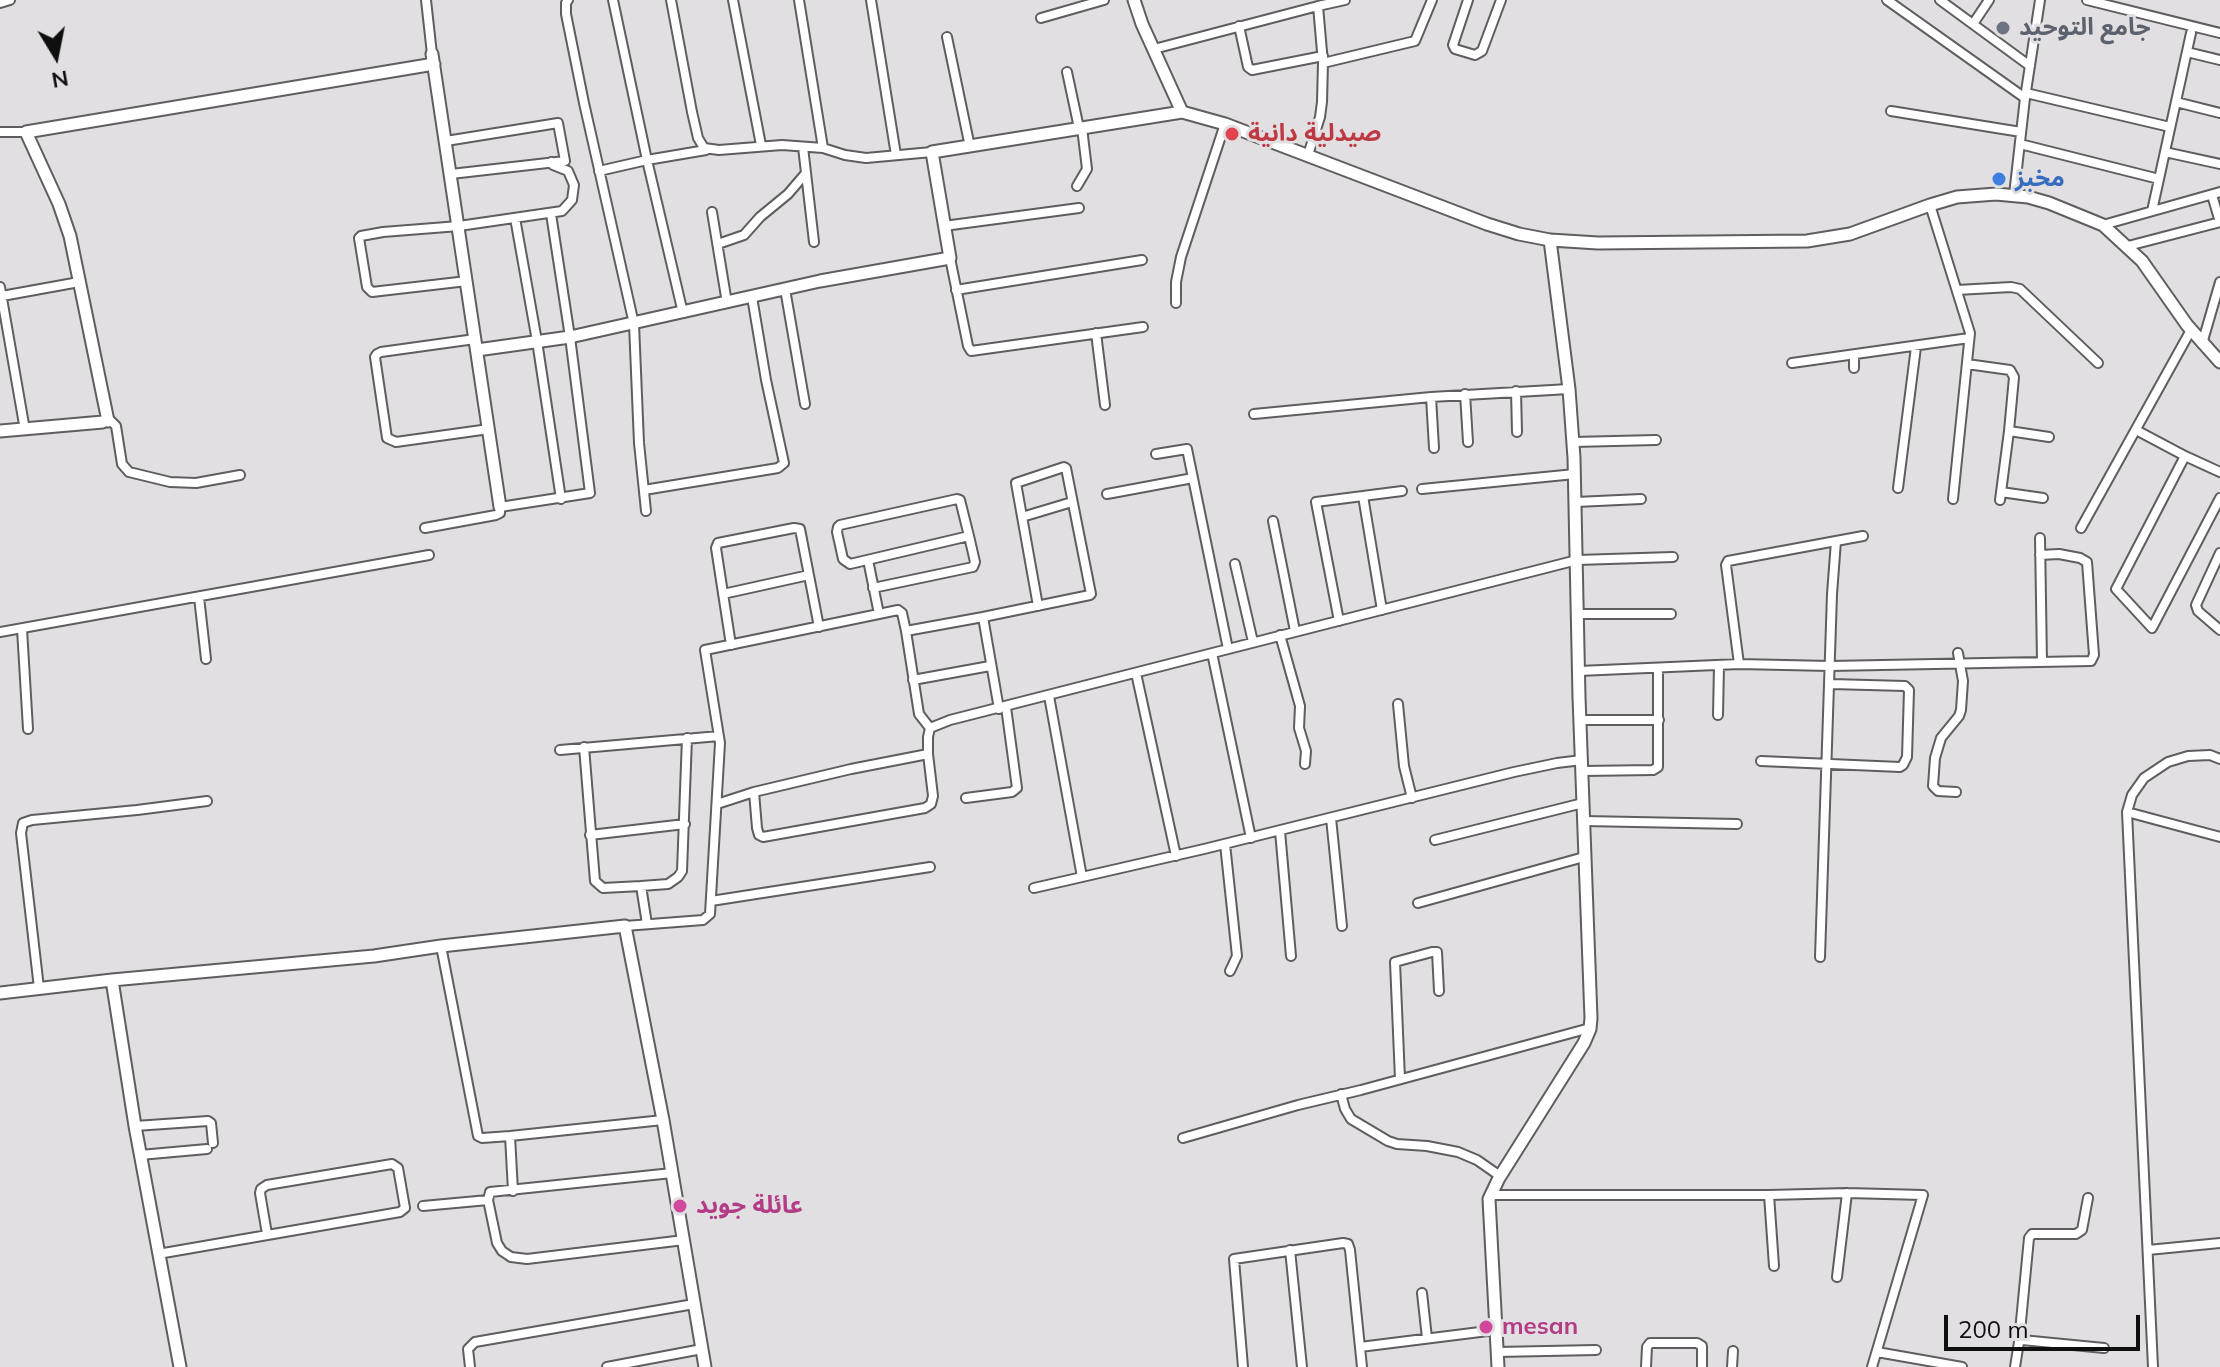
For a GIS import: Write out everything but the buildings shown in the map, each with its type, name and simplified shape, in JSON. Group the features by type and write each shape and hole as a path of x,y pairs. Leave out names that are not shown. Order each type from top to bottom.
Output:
{"street":[{"path":"0,3 10,0"},
{"path":"425,528 500,513 426,0"},
{"path":"568,0 566,14 634,324 639,443 646,511"},
{"path":"613,0 683,313"},
{"path":"671,0 698,138 707,149"},
{"path":"733,0 761,145"},
{"path":"799,0 823,148"},
{"path":"871,0 896,155"},
{"path":"1041,18 1104,0"},
{"path":"1134,0 1182,112"},
{"path":"1154,49 1345,0"},
{"path":"1239,26 1249,69 1254,70 1415,41 1432,0"},
{"path":"1468,0 1453,45 1455,49 1475,55 1482,51 1501,0"},
{"path":"1887,0 2025,96 2170,127"},
{"path":"1940,0 2030,66"},
{"path":"1973,24 1989,0"},
{"path":"2014,195 2040,0"},
{"path":"2087,0 2220,33"},
{"path":"1308,155 1320,117 1323,59 1318,6"},
{"path":"2152,211 2191,33"},
{"path":"947,37 970,147"},
{"path":"2187,52 2220,60"},
{"path":"0,132 26,132 433,59"},
{"path":"1067,72 1087,169 1077,186"},
{"path":"2176,102 2220,113"},
{"path":"1891,111 2021,132"},
{"path":"599,171 707,149 761,145 823,148 860,157 932,152 1182,112 1225,124 1487,224 1550,240 1598,243 1807,241 1850,234 1957,197 2014,195 2049,203 2103,225 2128,246 2154,276 2191,330 2220,362"},
{"path":"446,141 558,123 565,161 451,174"},
{"path":"1176,303 1181,257 1225,124"},
{"path":"26,132 70,236 106,421"},
{"path":"2020,144 2159,179"},
{"path":"803,147 814,242"},
{"path":"932,152 956,290 971,351 1143,327"},
{"path":"2165,152 2220,164"},
{"path":"467,281 372,292 367,287 359,238 383,232 459,226 562,211 572,200 574,185 568,171 551,162"},
{"path":"718,244 744,235 806,173"},
{"path":"2103,225 2216,193 2220,222 2128,246"},
{"path":"1930,205 1969,327 1953,499"},
{"path":"944,226 1079,208"},
{"path":"712,212 727,303"},
{"path":"500,507 561,499 591,491 551,214"},
{"path":"515,218 561,499"},
{"path":"1498,1367 1488,1208 1490,1195 1576,1056 1590,1028 1591,1011 1584,857 1575,474 1569,389 1550,240"},
{"path":"489,429 396,442 387,438 375,357 381,352 570,337 785,289 950,258"},
{"path":"956,290 1142,260"},
{"path":"25,430 1,292 79,282"},
{"path":"2202,344 2220,282"},
{"path":"785,289 805,404"},
{"path":"1957,290 2020,289 2098,363"},
{"path":"644,490 778,468 784,463 752,297"},
{"path":"2081,528 2191,330"},
{"path":"1096,333 1105,405"},
{"path":"1792,363 1969,338"},
{"path":"1898,488 1916,347"},
{"path":"1854,355 1854,368"},
{"path":"1967,364 2010,370 2013,374 2000,496 2043,498"},
{"path":"1254,414 1465,394 1569,389"},
{"path":"1516,391 1517,432"},
{"path":"1465,394 1468,442"},
{"path":"1431,397 1434,448"},
{"path":"0,431 106,421 116,426 122,464 129,472 170,482 196,483 240,475"},
{"path":"2136,430 2220,472"},
{"path":"2009,431 2049,437"},
{"path":"1573,442 1656,440"},
{"path":"1156,454 1187,448 1228,649"},
{"path":"2185,456 2116,589 2152,628 2220,498"},
{"path":"906,631 1038,606 1091,594 1066,468 1062,467 1016,483 1038,606"},
{"path":"1422,489 1575,474"},
{"path":"1107,494 1193,478"},
{"path":"1339,621 1315,505 1318,501 1402,491"},
{"path":"1363,496 1382,610"},
{"path":"873,588 971,569 975,562 962,503 957,499 839,526 837,532 845,562 852,564 969,536"},
{"path":"1576,502 1641,499"},
{"path":"1022,517 1072,502"},
{"path":"1273,521 1295,631"},
{"path":"731,645 716,548 718,543 799,528 819,627"},
{"path":"1739,664 1727,562 1863,536"},
{"path":"2040,538 2042,662"},
{"path":"1820,957 1836,541"},
{"path":"2219,627 2198,611 2196,605 2220,553"},
{"path":"1579,671 1739,664 1830,666 2087,662 2094,655 2087,562 2059,554 2040,555"},
{"path":"0,632 429,555"},
{"path":"930,728 950,720 1577,560 1673,557"},
{"path":"868,560 879,614"},
{"path":"1235,564 1253,642"},
{"path":"723,594 809,575"},
{"path":"199,597 206,659"},
{"path":"0,993 706,919 710,914 711,901 719,736 704,653 708,649 900,610 919,714 930,728"},
{"path":"1577,614 1671,614"},
{"path":"966,798 1012,792 1017,788 1002,708 990,666 983,617"},
{"path":"22,629 28,729"},
{"path":"1280,635 1300,706 1299,728 1306,751 1305,764"},
{"path":"1212,653 1251,838"},
{"path":"1956,792 1938,791 1933,786 1935,758 1941,738 1961,710 1963,681 1958,653"},
{"path":"913,680 990,666"},
{"path":"1718,715 1719,666"},
{"path":"1034,888 1543,765 1657,768 1658,669"},
{"path":"1136,673 1176,856"},
{"path":"1761,761 1903,765 1907,757 1909,690 1905,686 1831,684"},
{"path":"1049,696 1082,877"},
{"path":"1398,704 1404,766 1412,798"},
{"path":"1581,720 1659,720"},
{"path":"754,792 757,828 763,837 925,808 931,804 933,796 928,754 930,728"},
{"path":"560,750 719,736"},
{"path":"584,747 596,884 603,888 668,884 682,871 687,738"},
{"path":"717,804 851,769 928,754"},
{"path":"2153,1367 2127,812 2132,795 2144,778 2168,762 2188,756 2210,755 2220,759"},
{"path":"39,988 21,833 23,823 207,801"},
{"path":"1435,840 1583,803"},
{"path":"2127,812 2220,837"},
{"path":"1331,818 1342,926"},
{"path":"1584,821 1737,824"},
{"path":"590,835 685,824"},
{"path":"1280,831 1291,956"},
{"path":"1225,844 1237,956 1230,971"},
{"path":"1418,903 1584,857"},
{"path":"711,901 930,867"},
{"path":"641,886 647,924"},
{"path":"625,926 663,1120 705,1367"},
{"path":"441,946 477,1134 482,1138 663,1120"},
{"path":"1400,1079 1395,962 1437,952 1439,991"},
{"path":"112,980 140,1155 180,1367"},
{"path":"1183,1138 1590,1028"},
{"path":"1341,1094 1351,1119 1388,1141 1458,1152 1477,1160 1500,1176"},
{"path":"135,1126 211,1123 210,1146 140,1155"},
{"path":"510,1136 513,1191"},
{"path":"158,1254 404,1211 398,1168 392,1164 267,1185 260,1193 267,1234"},
{"path":"672,1173 490,1192 488,1200 497,1243 511,1257 527,1259 684,1240"},
{"path":"1837,1277 1847,1193"},
{"path":"1490,1195 1923,1195 1872,1367"},
{"path":"1769,1195 1774,1266"},
{"path":"2015,1367 2029,1238 2032,1234 2076,1234 2082,1230 2088,1198"},
{"path":"423,1206 488,1200"},
{"path":"1243,1367 1234,1260 1339,1243 1349,1245 1362,1367"},
{"path":"2148,1250 2220,1243"},
{"path":"1290,1250 1302,1367"},
{"path":"1422,1293 1427,1338"},
{"path":"470,1367 468,1349 475,1342 694,1304"},
{"path":"1360,1347 1496,1330"},
{"path":"2019,1342 2027,1340 2104,1348"},
{"path":"1646,1367 1650,1343 1697,1343 1702,1346 1702,1367"},
{"path":"607,1367 702,1349"},
{"path":"1497,1352 1596,1350"},
{"path":"1732,1367 1733,1351"},
{"path":"1877,1352 1962,1367"}],"place":[{"name":"جامع التوحيد","path":"2003,28"},
{"name":"صيدلية دانية","path":"1232,134"},
{"name":"مخبز","path":"1999,179"},
{"name":"عائلة جويد","path":"680,1206"},
{"name":"mesan","path":"1486,1327"}]}
